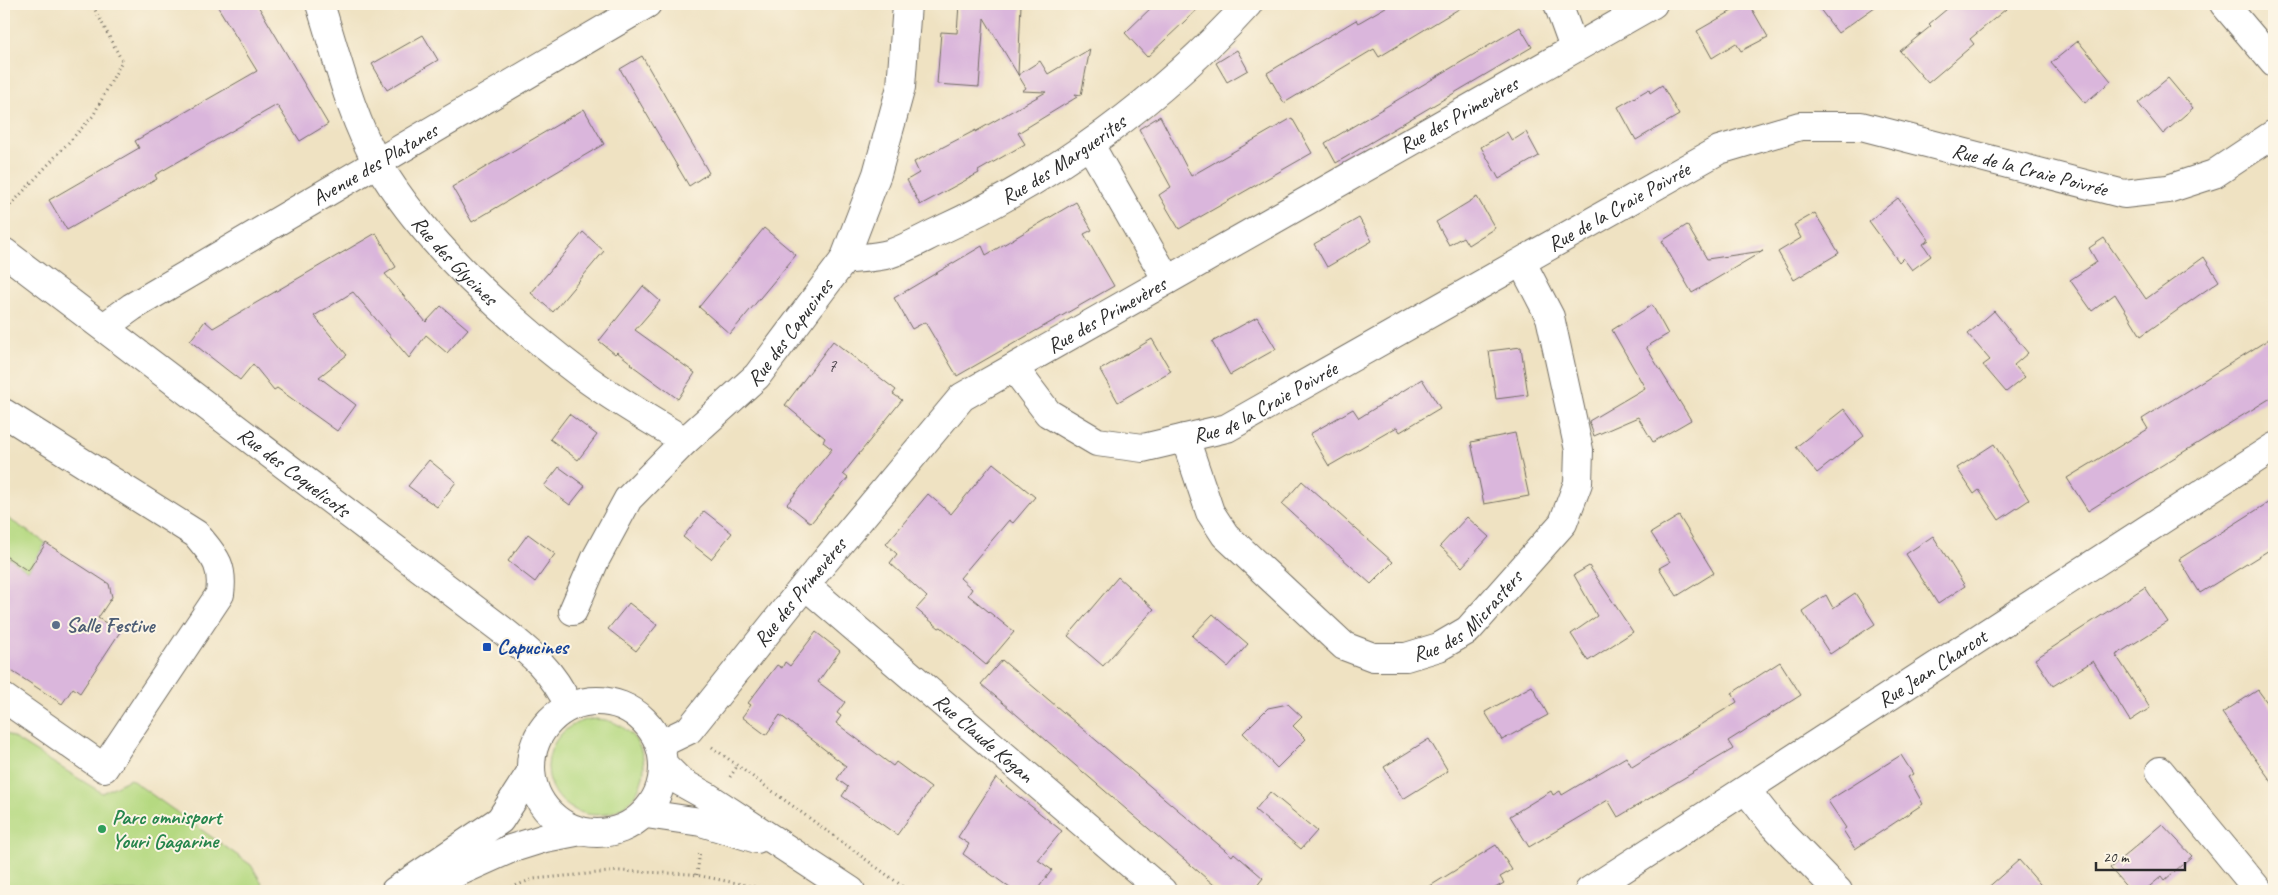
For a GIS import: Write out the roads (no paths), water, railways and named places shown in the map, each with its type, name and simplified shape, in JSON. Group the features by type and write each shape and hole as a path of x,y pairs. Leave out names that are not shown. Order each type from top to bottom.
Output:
{"street":[{"name":"Rue des Glycines","path":"320,4 357,117 378,163 403,200 458,266 517,321 583,376 685,441"},
{"name":"Avenue des Platanes","path":"104,327 132,307 647,4"},
{"name":"Rue des Capucines","path":"573,611 595,560 628,499 685,441 757,376 844,260 877,174 901,87 907,4"},
{"name":"Rue des Marguerites","path":"844,260 888,254 972,216 1090,145 1167,83 1224,31 1248,4"},
{"path":"1558,4 1574,48"},
{"name":"Rue des Primevères","path":"662,755 689,730 805,585 962,397 1653,4"},
{"path":"2224,4 2274,63"},
{"name":"Rue de la Craie Poivrée","path":"1014,368 1048,413 1097,442 1143,448 1227,428 1719,150 1800,126 1861,126 2124,194 2168,189 2214,174 2274,134"},
{"path":"1090,145 1167,280"},
{"name":"Rue des Coquelicots","path":"4,252 540,661 562,690 570,706"},
{"name":"Rue des Micrasters","path":"1185,438 1210,512 1224,535 1344,646 1373,657 1406,657 1439,647 1468,630 1562,523 1578,483 1579,450 1550,317 1522,263"},
{"path":"4,413 196,534 215,557 222,577 220,594 104,768 4,698"},
{"name":"Rue Jean Charcot","path":"1590,891 2274,446"},
{"name":"Rue Claude Kogan","path":"805,585 1162,891"},
{"path":"581,832 562,823 546,810 536,792 531,772 534,746 546,723 570,706 588,700 611,701 632,710 649,724 662,755 681,782 708,797 851,891"},
{"path":"415,891 510,848 545,838 581,832 604,833 626,827 646,814 658,795 662,755"},
{"path":"2160,771 2259,891"},
{"path":"395,891 500,820 531,772"},
{"path":"1746,790 1772,823 1838,891"},
{"path":"646,814 700,822 787,848"}],"place":[{"name":"Salle Festive","path":"56,625"},
{"name":"Capucines","path":"487,647"},
{"name":"Parc omnisport Youri Gagarine","path":"102,829"}]}
